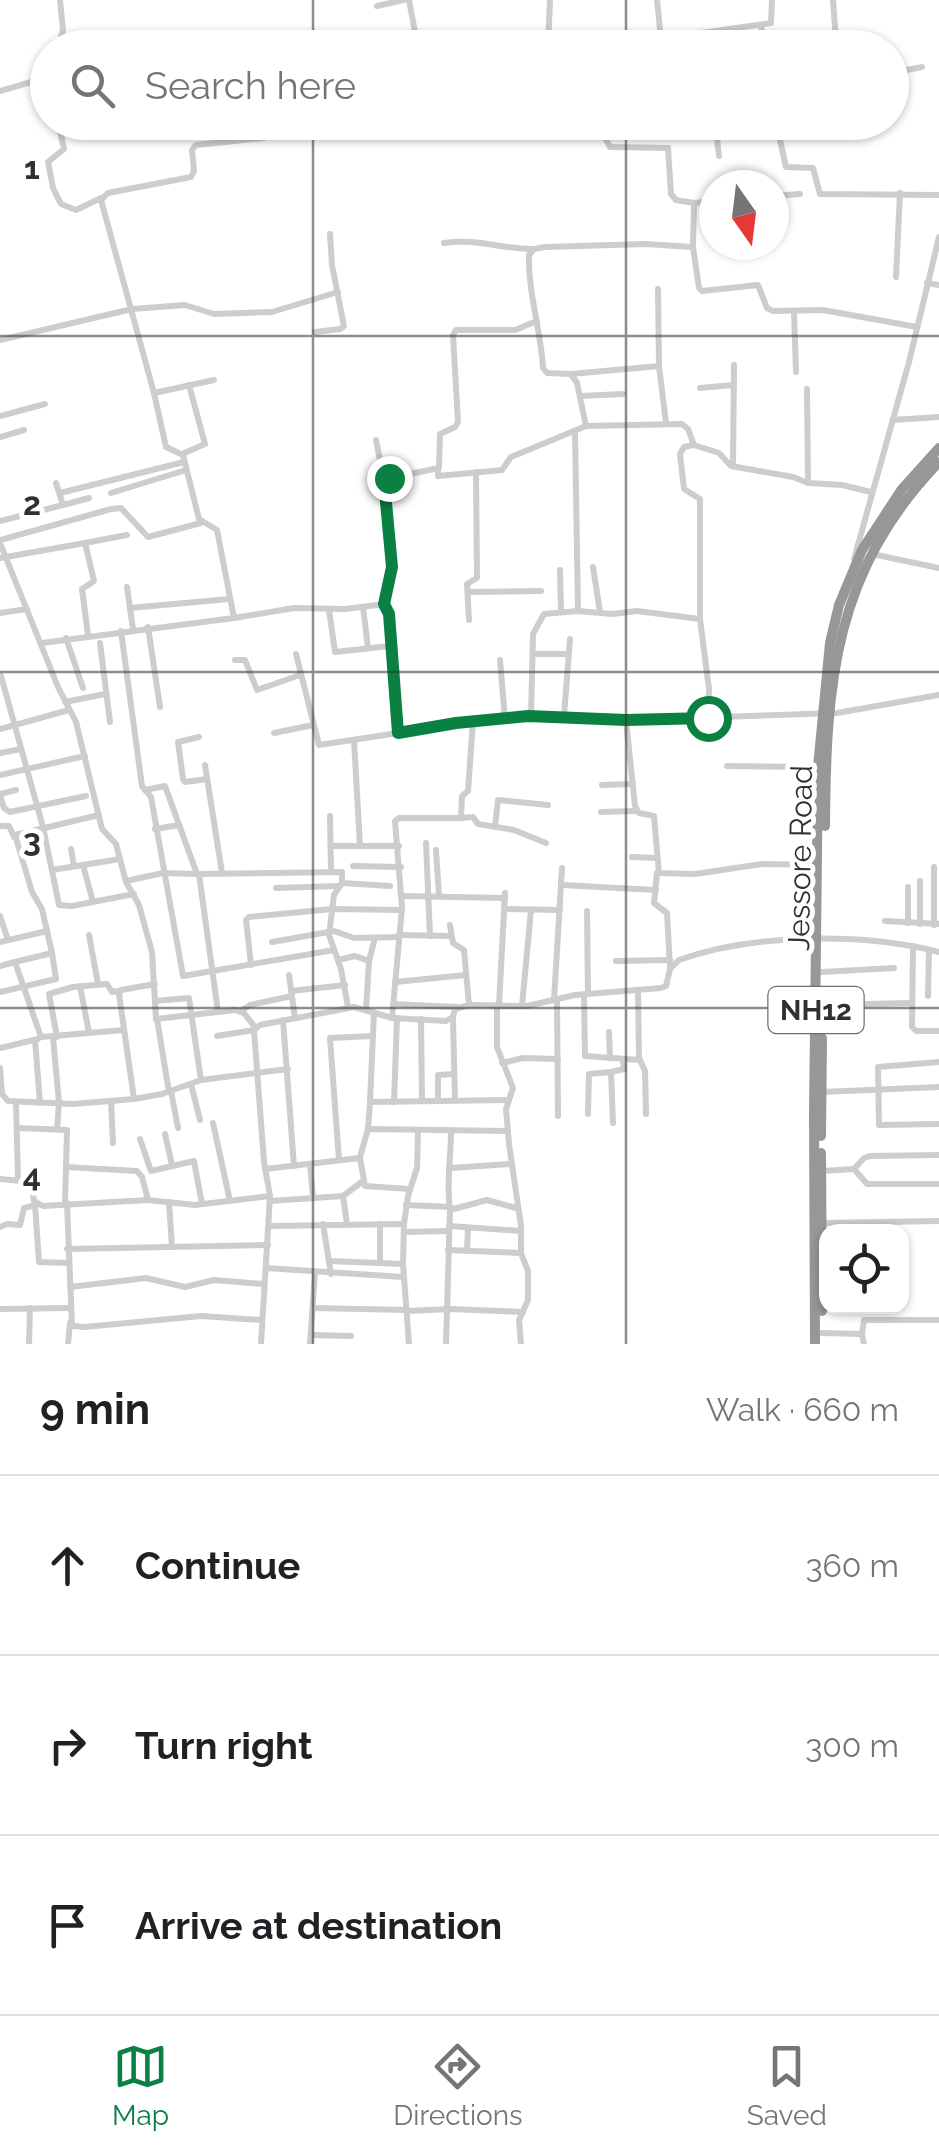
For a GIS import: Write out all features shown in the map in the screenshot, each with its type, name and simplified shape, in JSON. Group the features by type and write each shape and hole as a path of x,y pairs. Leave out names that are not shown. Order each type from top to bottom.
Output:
{"highway":[{"name":"NH12","path":"829,680 838,610 849,578 864,551 939,448"},
{"name":"NH12","path":"899,501 939,462"},
{"name":"Jessore Road","path":"823,1224 818,767 829,680 864,551"},
{"name":"Jessore Road","path":"820,1340 820,939 826,713"},
{"name":"Jessore Road","path":"820,1340 823,1314"}],"street":[{"path":"60,0 63,30"},
{"path":"377,6 407,0 414,30"},
{"path":"549,30 550,0"},
{"path":"657,0 660,30"},
{"path":"732,30 771,23 772,0"},
{"path":"833,0 835,30"},
{"path":"761,25 762,30"},
{"path":"909,69 922,67"},
{"path":"0,91 30,82"},
{"path":"62,140 64,149 48,162 53,188 61,204 76,210 112,192 192,177 192,150 196,146 247,140"},
{"path":"605,140 610,147 668,148 672,194 676,200 699,202"},
{"path":"717,140 719,156"},
{"path":"780,140 786,167 813,168 820,194 939,195"},
{"path":"789,195 800,194"},
{"path":"896,277 900,194"},
{"path":"102,198 166,448 184,462 201,523"},
{"path":"694,202 696,272 702,291 758,285 770,310 823,310 917,326"},
{"path":"315,332 344,326 330,234"},
{"path":"939,237 872,492 864,551 939,568"},
{"path":"444,243 470,240 512,249 644,244 694,247"},
{"path":"534,249 529,262 531,300 543,368 548,373 658,366"},
{"path":"927,283 939,285"},
{"path":"658,289 658,366 666,423"},
{"path":"0,340 132,310 185,305 214,314 281,311 338,292"},
{"path":"794,311 796,372"},
{"path":"537,321 519,330 460,328 454,332 457,424 441,432 438,476 502,470 511,457 586,426 686,426 694,445"},
{"path":"734,365 734,466"},
{"path":"572,374 586,426"},
{"path":"154,393 214,380"},
{"path":"111,493 184,462 205,444 189,384"},
{"path":"700,388 734,385"},
{"path":"807,389 808,483"},
{"path":"580,396 623,394"},
{"path":"0,416 45,404"},
{"path":"893,420 939,418"},
{"path":"0,437 24,430"},
{"path":"576,430 578,611"},
{"path":"376,440 392,567 384,604 389,614 398,733"},
{"path":"708,718 709,688 700,619 700,499 684,489 680,454 684,447 694,445 719,453 734,466 808,483 872,492"},
{"path":"60,493 184,462"},
{"path":"384,481 438,469"},
{"path":"469,620 467,584 477,578 476,472"},
{"path":"56,483 62,505"},
{"path":"0,521 89,498"},
{"path":"178,1128 156,1019 148,935 126,882 116,844 104,833 76,722 3,557 0,541 121,508 148,537 201,523 217,530 234,618"},
{"path":"3,557 127,535"},
{"path":"85,543 94,578 82,590 88,635"},
{"path":"593,568 600,612"},
{"path":"560,570 561,612"},
{"path":"127,587 133,629"},
{"path":"468,592 540,591"},
{"path":"130,608 229,599"},
{"path":"41,643 294,608 328,610 384,604"},
{"path":"363,607 368,648"},
{"path":"0,613 27,609"},
{"path":"328,610 335,652 390,646"},
{"path":"531,716 533,634 548,612 641,611 700,619"},
{"path":"148,628 160,707"},
{"path":"121,630 142,786 151,797 183,976 334,950"},
{"path":"66,638 83,688"},
{"path":"564,716 570,639"},
{"path":"100,644 110,722"},
{"path":"296,654 320,746 505,718 626,720 826,713 939,695"},
{"path":"533,654 566,654"},
{"path":"236,660 246,660 256,690 301,675"},
{"path":"500,660 505,718"},
{"path":"1,676 61,906 134,894"},
{"path":"0,729 105,694"},
{"path":"626,720 637,811"},
{"path":"461,818 462,796 468,791 473,721"},
{"path":"274,733 313,725"},
{"path":"199,737 178,742 183,779 207,780"},
{"path":"354,740 360,846"},
{"path":"0,753 21,749"},
{"path":"0,776 85,756"},
{"path":"205,766 222,874"},
{"path":"727,766 818,767"},
{"path":"602,785 633,784"},
{"path":"146,790 165,786 198,874 218,1012"},
{"path":"16,790 0,794 6,811 86,796"},
{"path":"495,827 498,800 548,805"},
{"path":"393,1004 522,1006 586,994 666,986 670,969 667,913 655,906 658,871 654,816 637,811 602,812"},
{"path":"14,838 16,834 99,815"},
{"path":"330,816 331,871"},
{"path":"394,1102 393,1004 402,910 395,821 472,818 478,824 514,830 546,843"},
{"path":"155,829 179,824"},
{"path":"0,826 9,826 14,838 47,931 57,977 0,992"},
{"path":"426,844 430,936"},
{"path":"331,846 399,846"},
{"path":"71,849 93,902"},
{"path":"436,850 439,896"},
{"path":"632,856 657,858"},
{"path":"52,870 120,859"},
{"path":"658,871 695,874 762,864 818,864"},
{"path":"354,866 400,867"},
{"path":"886,921 936,925 934,867"},
{"path":"558,1116 556,1000 562,868"},
{"path":"126,882 164,873 342,872 328,932 348,1008"},
{"path":"920,881 920,924"},
{"path":"562,885 656,890"},
{"path":"276,888 390,886"},
{"path":"908,887 908,923"},
{"path":"402,896 506,896 496,1048 513,1088 508,1100 510,1164 528,1286 527,1305 520,1320 522,1344"},
{"path":"252,965 246,920 249,916 332,908 402,910"},
{"path":"505,909 560,910"},
{"path":"522,1006 532,910"},
{"path":"587,911 584,1055 640,1060"},
{"path":"0,916 4,941 47,931"},
{"path":"450,924 453,943 464,950 469,1005"},
{"path":"272,942 328,932 354,938 452,936"},
{"path":"89,935 98,984"},
{"path":"375,938 370,960 370,1102 360,1158 363,1181 367,1187 410,1189"},
{"path":"670,969 689,956 759,943 820,939 914,946 939,952"},
{"path":"914,946 913,1030 939,1031"},
{"path":"928,996 929,950"},
{"path":"0,966 52,954"},
{"path":"338,960 355,956 370,960"},
{"path":"616,961 670,960"},
{"path":"15,962 38,1034 47,1038"},
{"path":"822,972 894,968"},
{"path":"289,975 295,1018"},
{"path":"395,982 466,975"},
{"path":"40,1103 49,994 98,984 108,984 113,992 154,984"},
{"path":"156,1019 240,1011 291,993 345,985"},
{"path":"80,986 88,1033"},
{"path":"121,990 134,1099"},
{"path":"638,990 646,1114"},
{"path":"155,1001 189,998 201,1080"},
{"path":"822,1005 911,1003"},
{"path":"455,1100 453,1017 458,1007"},
{"path":"216,1036 348,1008 394,1018 446,1021 453,1017"},
{"path":"240,1011 254,1028 270,1198 261,1344"},
{"path":"421,1019 422,1101"},
{"path":"284,1020 294,1166"},
{"path":"0,1048 47,1038 124,1030"},
{"path":"609,1032 610,1058"},
{"path":"339,1160 330,1038 372,1036"},
{"path":"47,1038 59,1103 57,1129"},
{"path":"502,1064 523,1058 558,1059"},
{"path":"588,1114 589,1074 624,1069 623,1059"},
{"path":"939,1062 880,1065 878,1090 879,1125 939,1124"},
{"path":"0,1068 4,1098 16,1103 134,1099 170,1092 201,1080 288,1069"},
{"path":"611,1072 613,1123"},
{"path":"438,1101 438,1075 454,1074"},
{"path":"192,1084 200,1120"},
{"path":"822,1092 939,1088"},
{"path":"370,1102 508,1100"},
{"path":"112,1101 113,1143"},
{"path":"16,1103 18,1180"},
{"path":"213,1122 230,1201"},
{"path":"17,1128 68,1133 68,1344"},
{"path":"368,1129 508,1130"},
{"path":"446,1344 451,1130"},
{"path":"409,1344 402,1264 406,1205 418,1168 418,1131"},
{"path":"166,1134 172,1166"},
{"path":"140,1139 148,1168 154,1171"},
{"path":"822,1171 854,1169 870,1156 939,1155"},
{"path":"265,1169 360,1158"},
{"path":"142,1178 194,1161 202,1204"},
{"path":"310,1164 313,1198"},
{"path":"452,1168 510,1164"},
{"path":"66,1167 133,1169 142,1178 148,1200"},
{"path":"854,1169 867,1184 939,1184"},
{"path":"0,1180 31,1182 38,1262 68,1263"},
{"path":"0,1227 20,1225 24,1208 36,1205 148,1200 202,1204 343,1196 363,1181"},
{"path":"343,1196 348,1224"},
{"path":"406,1205 450,1208 488,1200 516,1208"},
{"path":"168,1202 172,1247"},
{"path":"823,1224 939,1221"},
{"path":"323,1224 331,1274"},
{"path":"269,1226 380,1224 521,1231"},
{"path":"380,1224 380,1263"},
{"path":"467,1251 468,1228"},
{"path":"67,1248 268,1245"},
{"path":"448,1250 522,1252"},
{"path":"329,1260 402,1264"},
{"path":"266,1268 403,1276"},
{"path":"310,1344 314,1273"},
{"path":"70,1287 146,1278 185,1287 214,1280 263,1284"},
{"path":"29,1344 30,1308"},
{"path":"0,1309 70,1308"},
{"path":"313,1308 522,1312"},
{"path":"70,1322 78,1328 201,1316 260,1320"},
{"path":"864,1344 864,1320 939,1320"},
{"path":"311,1334 351,1336"},
{"path":"820,1340 862,1334"}],"route":[{"path":"389,478 384,481 392,582 384,604 389,614 398,733 528,716 708,718"}]}
